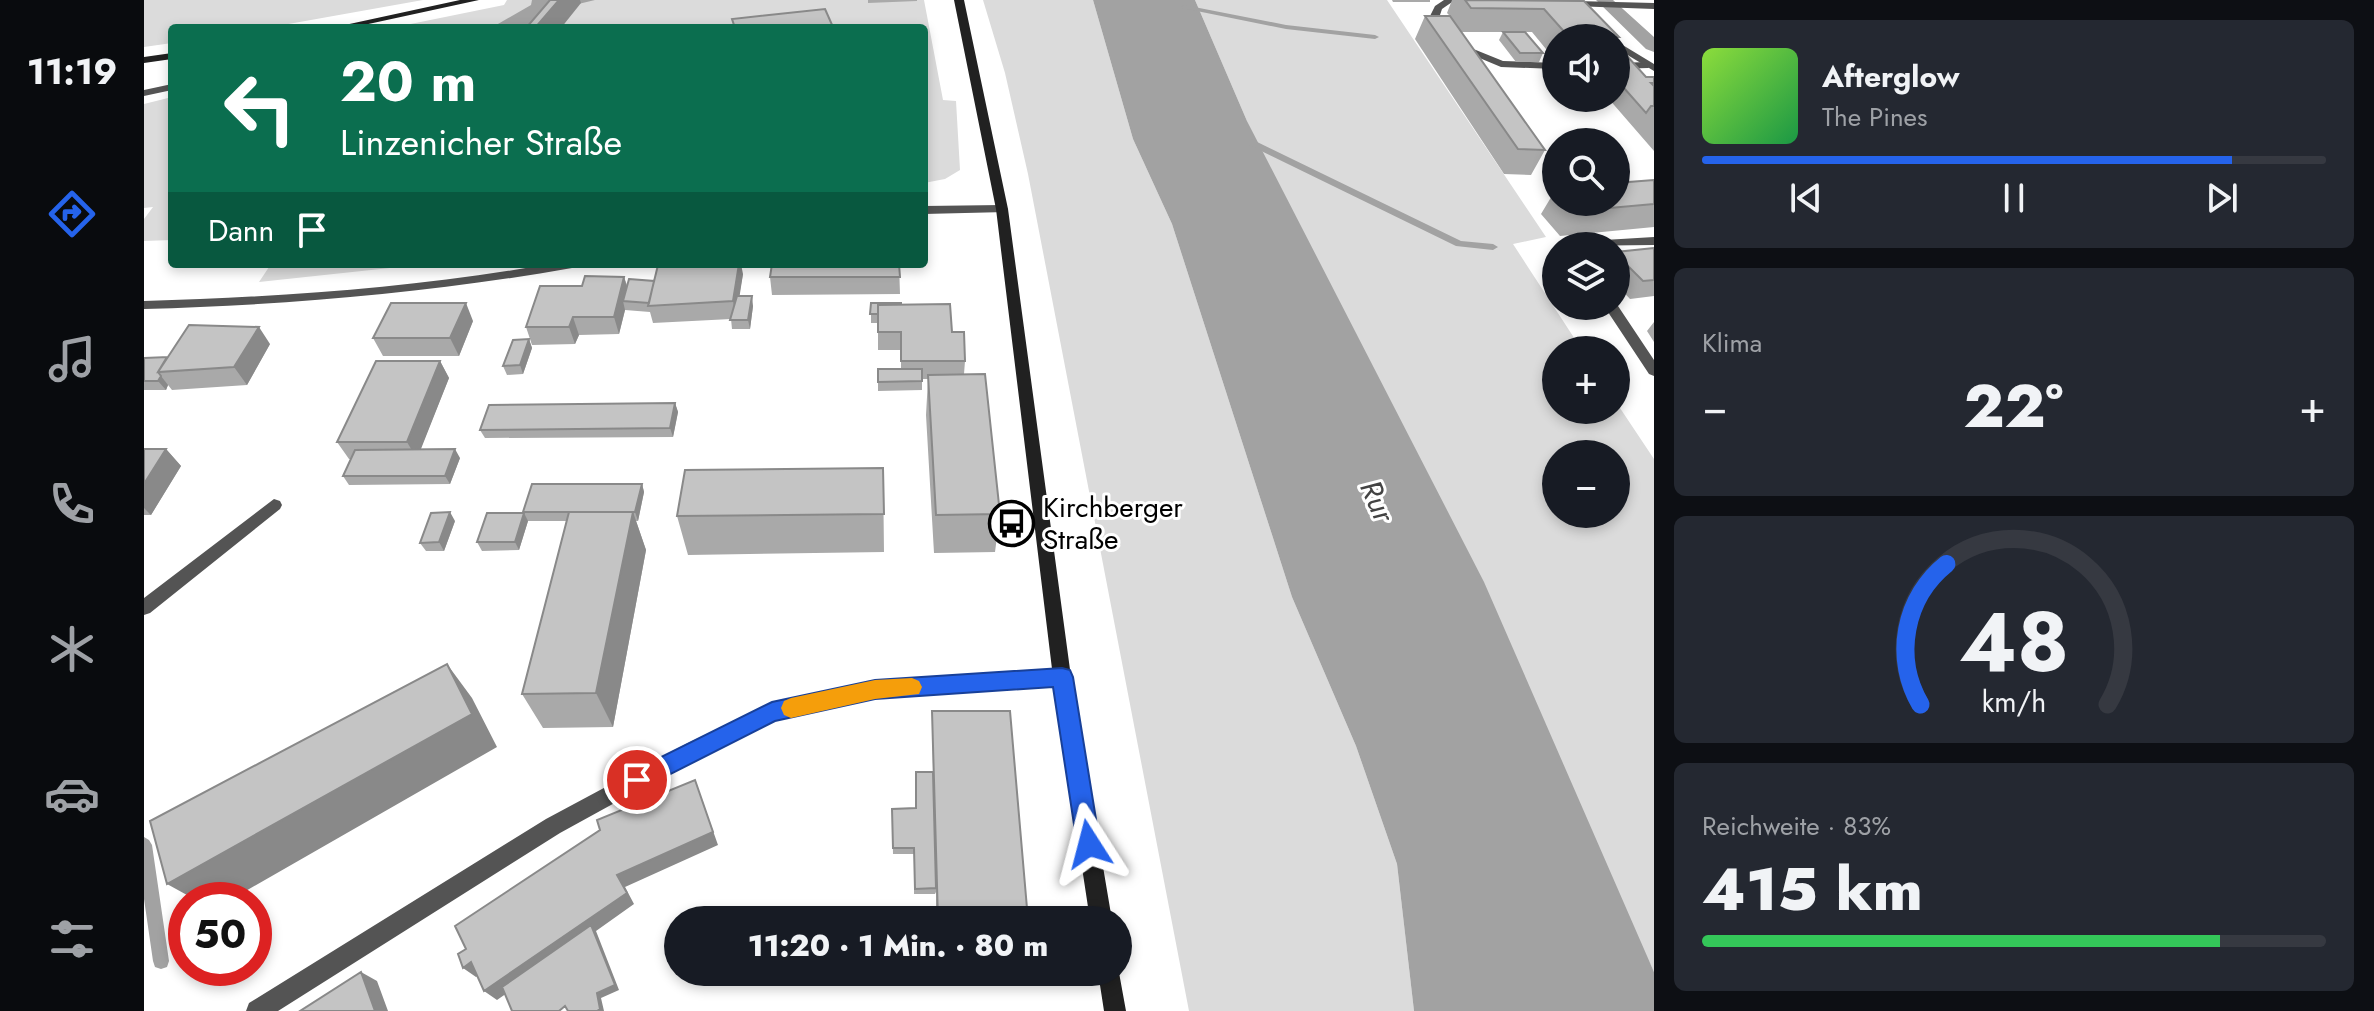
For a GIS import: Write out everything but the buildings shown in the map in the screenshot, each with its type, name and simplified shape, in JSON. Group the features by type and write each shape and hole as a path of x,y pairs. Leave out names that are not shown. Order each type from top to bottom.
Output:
{"main road":[{"path":"366,24 474,0"},
{"path":"959,0 1002,209 1062,677 1099,906"},
{"path":"144,60 168,57"},
{"path":"1111,986 1115,1011"}],"street":[{"path":"1450,0 1438,8 1434,18 1455,43 1501,64 1542,65"},
{"path":"1574,2 1654,6"},
{"path":"1574,2 1586,14"},
{"path":"1630,53 1651,66"},
{"path":"1630,66 1651,66"},
{"path":"144,93 168,88"},
{"path":"928,210 1002,209"},
{"path":"1630,242 1654,241"},
{"path":"144,305 374,292 544,268"},
{"path":"1620,320 1654,371"},
{"path":"144,608 274,505"},
{"path":"257,1011 553,826 693,750 772,712 875,690 1062,677"}],"shaded area":[{"path":"144,0 423,0 288,24 168,24 168,44 144,47"},
{"path":"507,0 924,0 943,100 956,101 960,170 945,179 928,182 928,24 411,24 504,5"},
{"path":"983,0 1093,0 1133,139 1172,224 1292,597 1356,746 1397,864 1414,1011 1189,1011 1028,174 1005,73"},
{"path":"1195,0 1387,0 1543,232 1542,238 1513,244 1542,289 1542,320 1562,320 1573,336 1542,336 1542,424 1630,423 1654,459 1654,972 1247,121"},
{"path":"168,98 168,240 144,241 144,219 153,207 144,208 144,104"},
{"path":"268,268 390,268 259,282"}],"water":[{"path":"532,0 595,0 570,6 555,24 498,24 531,5"},
{"name":"Rur","path":"1093,0 1195,0 1247,121 1484,582 1654,972 1654,1011 1414,1011 1397,864 1356,746 1292,597 1172,224 1133,139"},
{"path":"1596,0 1613,0 1654,37 1654,52 1646,49 1630,33 1630,24 1620,24"}],"waterway":[{"path":"1184,7 1286,27 1375,37"},
{"path":"1248,141 1459,244 1493,247"},
{"path":"144,845 161,961"}],"slow traffic":[{"path":"791,708 875,690 912,687"}],"place":[{"name":"Kirchberger Straße","path":"1012,523"}],"route":[{"path":"637,780 772,712 875,690 1062,677 1089,844"}]}
